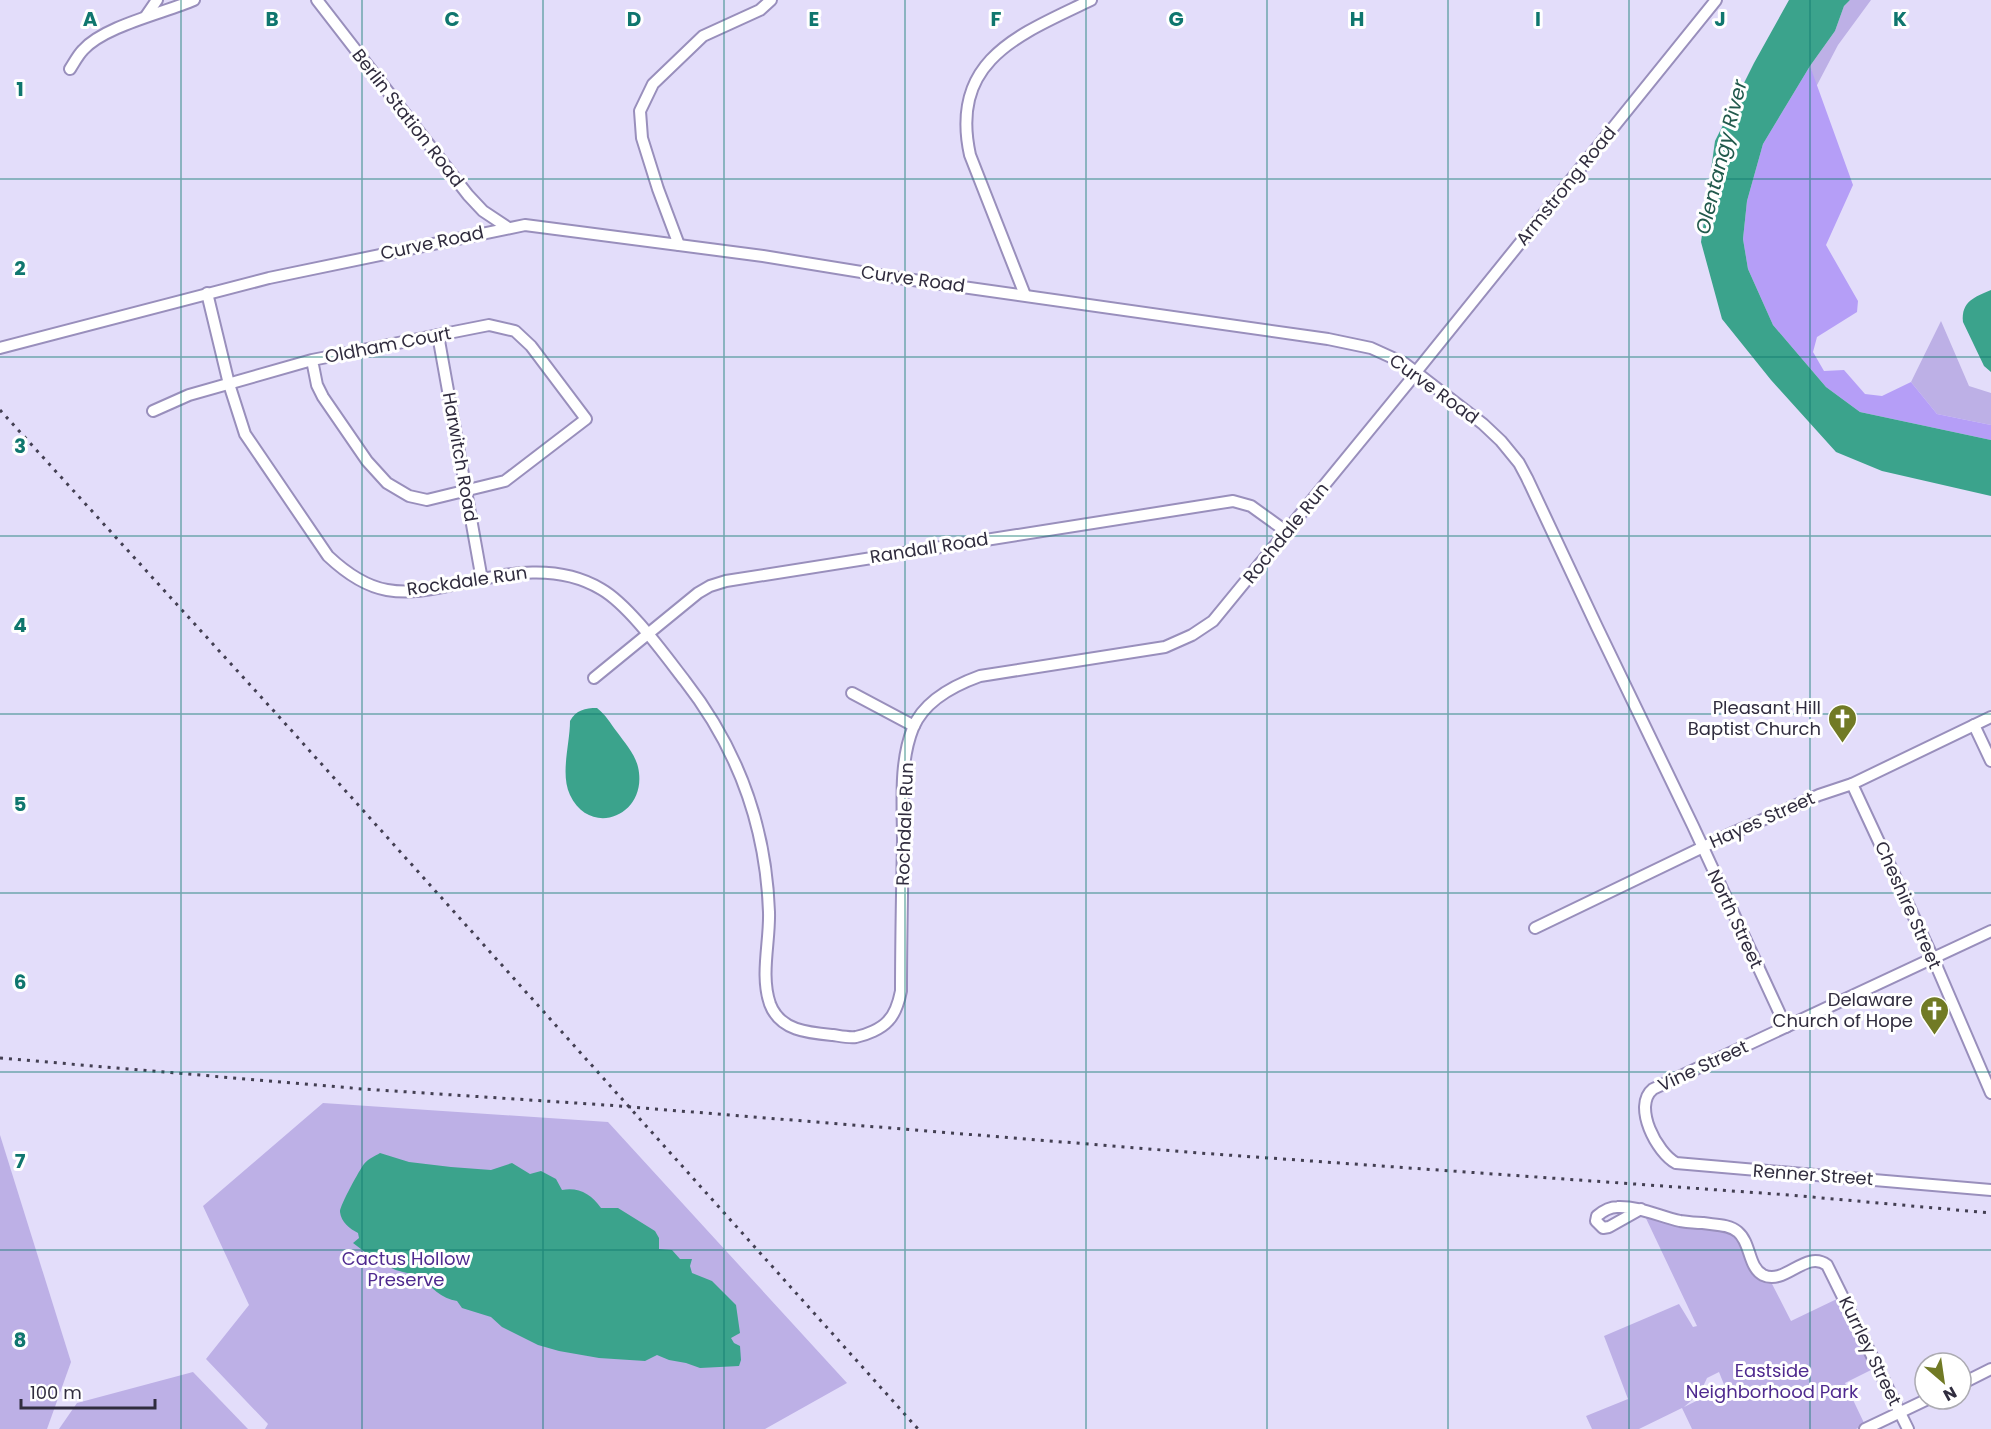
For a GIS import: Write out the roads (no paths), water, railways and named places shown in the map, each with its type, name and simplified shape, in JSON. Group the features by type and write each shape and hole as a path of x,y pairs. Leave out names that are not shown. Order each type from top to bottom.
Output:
{"street":[{"path":"146,16 157,0"},
{"path":"70,69 83,49 97,39 146,16 194,0"},
{"name":"Berlin Station Road","path":"317,0 468,195 483,211 507,227"},
{"path":"679,245 642,138 640,111 653,84 703,36 760,10 771,0"},
{"path":"1024,295 970,155 967,140 968,108 978,77 997,52 1022,34 1091,0"},
{"name":"Armstrong Road","path":"1417,372 1716,0"},
{"name":"Curve Road","path":"0,348 207,293 333,264 525,225 679,245 1356,344 1393,357 1417,372 1502,441 1532,486 1639,714"},
{"name":"Rockdale Run","path":"207,293 229,384 245,434 328,556 341,568 367,584 387,590 407,592 534,572 567,575 600,588 624,606 686,682"},
{"name":"Oldham Court","path":"153,411 189,395 312,360 489,326 515,331 531,346 586,419 505,481 466,491"},
{"name":"Harwitch Road","path":"438,335 482,580"},
{"path":"312,360 317,385 323,398 367,461 387,483 409,496 427,500 466,491"},
{"name":"Rochdale Run","path":"686,682 721,732 750,798 764,850 768,903 766,988 771,1006 784,1022 799,1031 854,1037 870,1033 888,1021 897,1006 901,991 904,767 914,726 937,698 957,684 980,676 1165,647 1192,635 1213,621 1417,372"},
{"name":"Randall Road","path":"594,678 698,593 726,581 1233,501 1251,506 1287,532"},
{"path":"852,693 914,726"},
{"name":"North Street","path":"1639,714 1786,1027"},
{"name":"Hayes Street","path":"1535,928 1702,848 1819,795 1852,784 1991,717"},
{"path":"1974,725 1991,761"},
{"name":"Cheshire Street","path":"1852,784 1933,958 1991,1093"},
{"name":"Vine Street","path":"1652,1131 1644,1112 1644,1105 1645,1098 1653,1089 1991,931"},
{"name":"Renner Street","path":"1652,1131 1669,1159 1681,1164 1991,1190"},
{"name":"Kurrley Street","path":"1641,1209 1681,1221 1724,1226 1738,1231 1760,1273 1766,1276 1775,1277 1813,1260 1822,1262 1832,1273 1908,1429"},
{"path":"1973,1378 1991,1369"},
{"path":"1865,1429 1913,1406"}],"water":[{"name":"Olentangy River","path":"1789,0 1850,0 1844,6 1835,31 1810,66 1763,144 1747,201 1743,239 1748,269 1773,325 1826,387 1860,412 1991,440 1991,496 1882,471 1836,452 1771,380 1722,319 1701,242 1715,141"},
{"path":"1991,290 1991,372 1984,366 1963,322 1963,315 1970,301"},
{"path":"597,708 608,719 632,753 638,767 639,784 635,798 627,809 616,816 604,818 591,816 579,808 570,795 566,778 570,721 581,710"},
{"path":"380,1153 409,1162 451,1167 491,1170 512,1163 530,1174 541,1171 556,1179 562,1190 584,1193 601,1208 618,1208 655,1231 659,1238 659,1249 672,1250 680,1259 692,1259 690,1266 692,1273 712,1281 736,1305 740,1333 731,1338 740,1346 739,1366 700,1368 657,1355 645,1361 599,1358 538,1345 502,1327 491,1317 462,1308 457,1301 436,1292 422,1275 402,1272 377,1261 353,1243 359,1238 358,1233 346,1225 340,1212 364,1164"}],"railway":[{"path":"0,410 282,720 918,1429"},
{"path":"0,1058 363,1089 606,1105 1199,1153 1789,1195 1991,1213"}],"place":[{"name":"Pleasant Hill Baptist Church","path":"1842,744"},
{"name":"Delaware Church of Hope","path":"1934,1036"}],"park label":[{"name":"Cactus Hollow Preserve","path":"406,1269"},
{"name":"Eastside Neighborhood Park","path":"1772,1381"}]}
